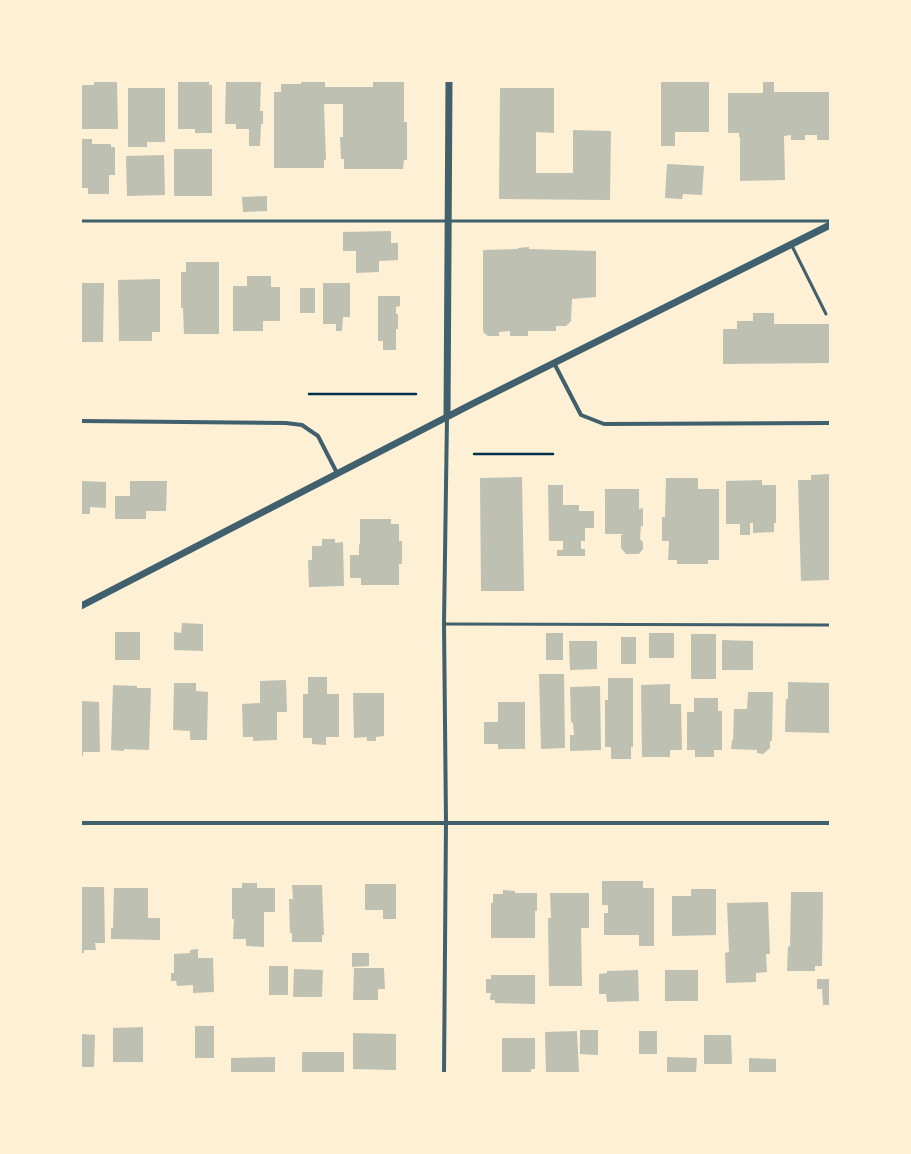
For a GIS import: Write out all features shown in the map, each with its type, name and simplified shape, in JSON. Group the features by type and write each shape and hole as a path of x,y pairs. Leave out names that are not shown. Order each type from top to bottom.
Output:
{"street":[{"path":"444,1073 446,822 444,624 447,417 448,81"},
{"path":"81,606 447,417 830,225"},
{"path":"554,363 581,415 604,424 830,422"},
{"path":"81,421 286,423 302,425 318,436 337,473"},
{"path":"81,822 830,823"}],"lane":[{"path":"81,221 830,221"},
{"path":"791,244 826,314"},
{"path":"444,624 830,625"}],"path":[{"path":"308,394 416,394"},
{"path":"474,454 553,454"}],"building":[{"path":"178,81 209,81 209,85 212,85 212,133 195,133 195,129 178,129"},
{"path":"226,81 261,81 260,111 263,111 263,124 261,124 260,146 249,146 249,129 236,129 236,124 225,124"},
{"path":"301,81 325,81 325,87 373,87 373,81 404,81 404,122 407,122 407,160 404,160 403,169 344,169 344,159 341,159 340,137 343,137 343,104 324,104 326,160 324,160 324,168 274,168 274,92 281,92 281,84 301,84"},
{"path":"661,81 709,81 709,132 675,132 675,146 661,146"},
{"path":"763,81 774,81 774,92 830,92 830,140 817,140 817,135 805,135 805,140 791,140 791,135 784,136 785,180 740,181 740,137 739,133 728,133 728,93 763,93"},
{"path":"94,82 117,82 118,129 81,129 81,85 94,85"},
{"path":"128,88 165,88 165,142 147,142 147,147 128,147"},
{"path":"500,88 554,88 554,133 536,132 536,173 573,173 573,130 611,131 610,200 499,199"},
{"path":"81,139 92,139 92,144 111,144 111,147 115,147 115,175 109,175 109,194 88,194 88,188 81,188"},
{"path":"174,149 212,149 212,196 174,196"},
{"path":"164,155 165,195 127,196 126,156"},
{"path":"667,164 704,166 702,195 683,194 682,199 665,198"},
{"path":"267,196 267,211 243,212 242,197"},
{"path":"391,231 391,243 398,243 398,260 379,261 379,272 356,273 356,251 343,251 343,232"},
{"path":"529,247 529,249 596,251 596,297 572,299 571,321 566,326 556,326 556,331 528,331 528,336 510,336 510,331 499,332 499,336 488,336 483,330 483,250 518,249"},
{"path":"186,262 219,262 219,334 184,334 183,308 181,308 181,272 186,272"},
{"path":"247,276 271,276 271,287 280,287 280,321 263,321 263,331 233,331 233,286 247,286"},
{"path":"160,279 160,332 152,332 152,341 119,341 118,280"},
{"path":"81,283 104,283 103,342 81,342"},
{"path":"323,283 350,283 350,317 343,317 342,331 336,331 336,324 323,324"},
{"path":"300,288 315,288 315,313 300,313"},
{"path":"378,296 400,296 400,306 396,307 396,314 398,314 398,329 396,329 396,350 383,350 383,341 378,341"},
{"path":"753,313 774,313 774,324 830,324 830,363 723,364 723,329 737,329 737,321 753,321"},
{"path":"830,474 830,580 801,581 798,480 811,480 811,475"},
{"path":"522,477 524,591 481,591 480,478"},
{"path":"666,478 698,478 698,489 719,489 719,560 708,560 708,564 677,564 677,560 668,560 669,541 662,541 662,517 665,517"},
{"path":"762,480 762,485 776,485 776,523 774,523 774,532 753,533 753,523 750,523 750,535 740,535 740,524 726,524 726,481"},
{"path":"82,481 106,482 106,508 90,507 90,514 81,514"},
{"path":"130,481 167,481 166,511 146,511 146,519 115,519 115,496 130,496"},
{"path":"548,485 563,485 563,505 579,505 579,511 594,511 594,528 585,528 585,541 581,541 581,549 585,549 585,556 557,556 557,550 563,550 563,541 549,541"},
{"path":"605,489 639,489 639,509 643,508 643,527 641,525 640,539 643,542 643,549 639,554 626,554 621,548 621,535 624,534 605,534"},
{"path":"360,519 391,519 391,524 399,524 399,541 402,541 402,564 399,564 399,585 361,585 361,578 350,578 350,555 359,555"},
{"path":"322,539 335,539 335,543 343,542 344,586 309,587 308,560 312,560 312,546 322,546"},
{"path":"182,623 203,624 203,651 174,650 174,632 181,633"},
{"path":"115,632 140,632 140,660 115,660"},
{"path":"546,633 563,633 563,660 546,660"},
{"path":"649,633 674,633 674,658 649,658"},
{"path":"691,634 716,634 716,679 691,679"},
{"path":"621,637 636,637 636,664 621,664"},
{"path":"722,640 753,641 753,670 722,670"},
{"path":"569,641 597,641 597,669 570,670"},
{"path":"539,674 564,674 565,748 541,749"},
{"path":"308,677 327,677 327,694 339,694 339,737 326,737 326,745 312,744 312,738 303,738 303,694 308,694"},
{"path":"608,678 633,678 633,747 631,747 631,759 611,759 611,747 605,747 605,700 608,700"},
{"path":"286,680 287,712 277,712 277,740 253,741 253,737 243,737 242,704 260,703 260,681"},
{"path":"788,682 830,683 829,733 785,732"},
{"path":"174,683 196,683 196,691 208,692 207,740 190,740 190,731 173,730"},
{"path":"670,684 670,704 681,704 682,750 670,750 670,757 642,757 641,685"},
{"path":"113,685 151,688 149,750 111,750"},
{"path":"600,686 601,750 570,751 570,735 574,735 573,723 571,722 570,687"},
{"path":"748,692 773,692 772,741 770,741 770,748 763,754 757,753 757,750 731,749 733,740 734,709 747,709"},
{"path":"353,693 384,693 384,736 376,737 376,741 367,741 367,737 354,738"},
{"path":"694,698 718,698 718,711 722,711 722,750 714,750 714,757 695,757 695,750 687,750 687,712 694,712"},
{"path":"81,701 99,702 100,752 83,752 83,756 81,756"},
{"path":"498,702 525,702 525,749 498,749 498,744 484,744 484,722 498,722"},
{"path":"602,881 643,881 643,888 654,888 654,946 639,946 639,935 604,935 604,913 608,913 608,905 602,905"},
{"path":"242,883 257,883 257,888 275,888 275,912 264,912 264,947 246,946 246,939 233,939 234,919 232,919 232,888 242,888"},
{"path":"365,884 396,884 396,919 383,919 383,910 365,910"},
{"path":"292,885 322,885 324,935 322,935 322,942 292,942 292,933 290,933 289,899 293,899"},
{"path":"81,887 104,887 105,943 95,943 96,950 84,950 84,953 81,953"},
{"path":"114,888 148,888 148,918 160,918 160,940 111,939 111,928 113,928"},
{"path":"691,889 716,889 716,935 672,936 672,896 691,896"},
{"path":"503,890 515,891 515,893 537,893 535,938 491,938 491,903 493,903 493,894 503,894"},
{"path":"791,892 823,892 822,966 815,966 815,971 787,971 788,946 790,947"},
{"path":"550,893 589,893 589,928 581,928 582,986 549,986 548,918 551,918"},
{"path":"768,902 770,954 766,954 767,972 756,973 756,982 726,983 725,953 729,952 727,903"},
{"path":"198,949 198,958 213,958 214,992 193,993 193,985 177,986 176,981 171,981 171,973 174,973 174,954 190,953 190,950"},
{"path":"352,953 369,953 369,966 352,967"},
{"path":"269,966 288,966 288,995 269,995"},
{"path":"354,968 384,968 385,989 378,989 378,1000 353,1000"},
{"path":"294,969 323,970 322,997 293,997"},
{"path":"638,970 639,1001 607,1002 606,994 599,994 599,974 607,973 607,971"},
{"path":"665,970 698,970 698,1001 665,1001"},
{"path":"491,975 535,975 535,1004 495,1003 495,1000 490,1000 491,993 486,993 486,979 491,979"},
{"path":"817,979 830,979 830,1005 823,1005 822,989 817,989"},
{"path":"195,1026 214,1026 214,1058 195,1058"},
{"path":"143,1027 143,1062 113,1062 113,1028"},
{"path":"580,1030 598,1030 598,1055 580,1054"},
{"path":"577,1031 579,1073 546,1073 545,1032"},
{"path":"639,1031 657,1031 657,1054 639,1054"},
{"path":"353,1033 396,1034 396,1070 353,1069"},
{"path":"81,1034 95,1035 94,1067 81,1067"},
{"path":"704,1035 731,1035 732,1064 704,1064"},
{"path":"502,1038 535,1038 535,1069 531,1069 531,1073 502,1073"},
{"path":"302,1052 344,1052 344,1073 302,1073"},
{"path":"275,1057 275,1073 231,1073 231,1058"},
{"path":"667,1057 697,1058 696,1073 667,1073"},
{"path":"749,1058 776,1059 776,1073 749,1073"}]}
